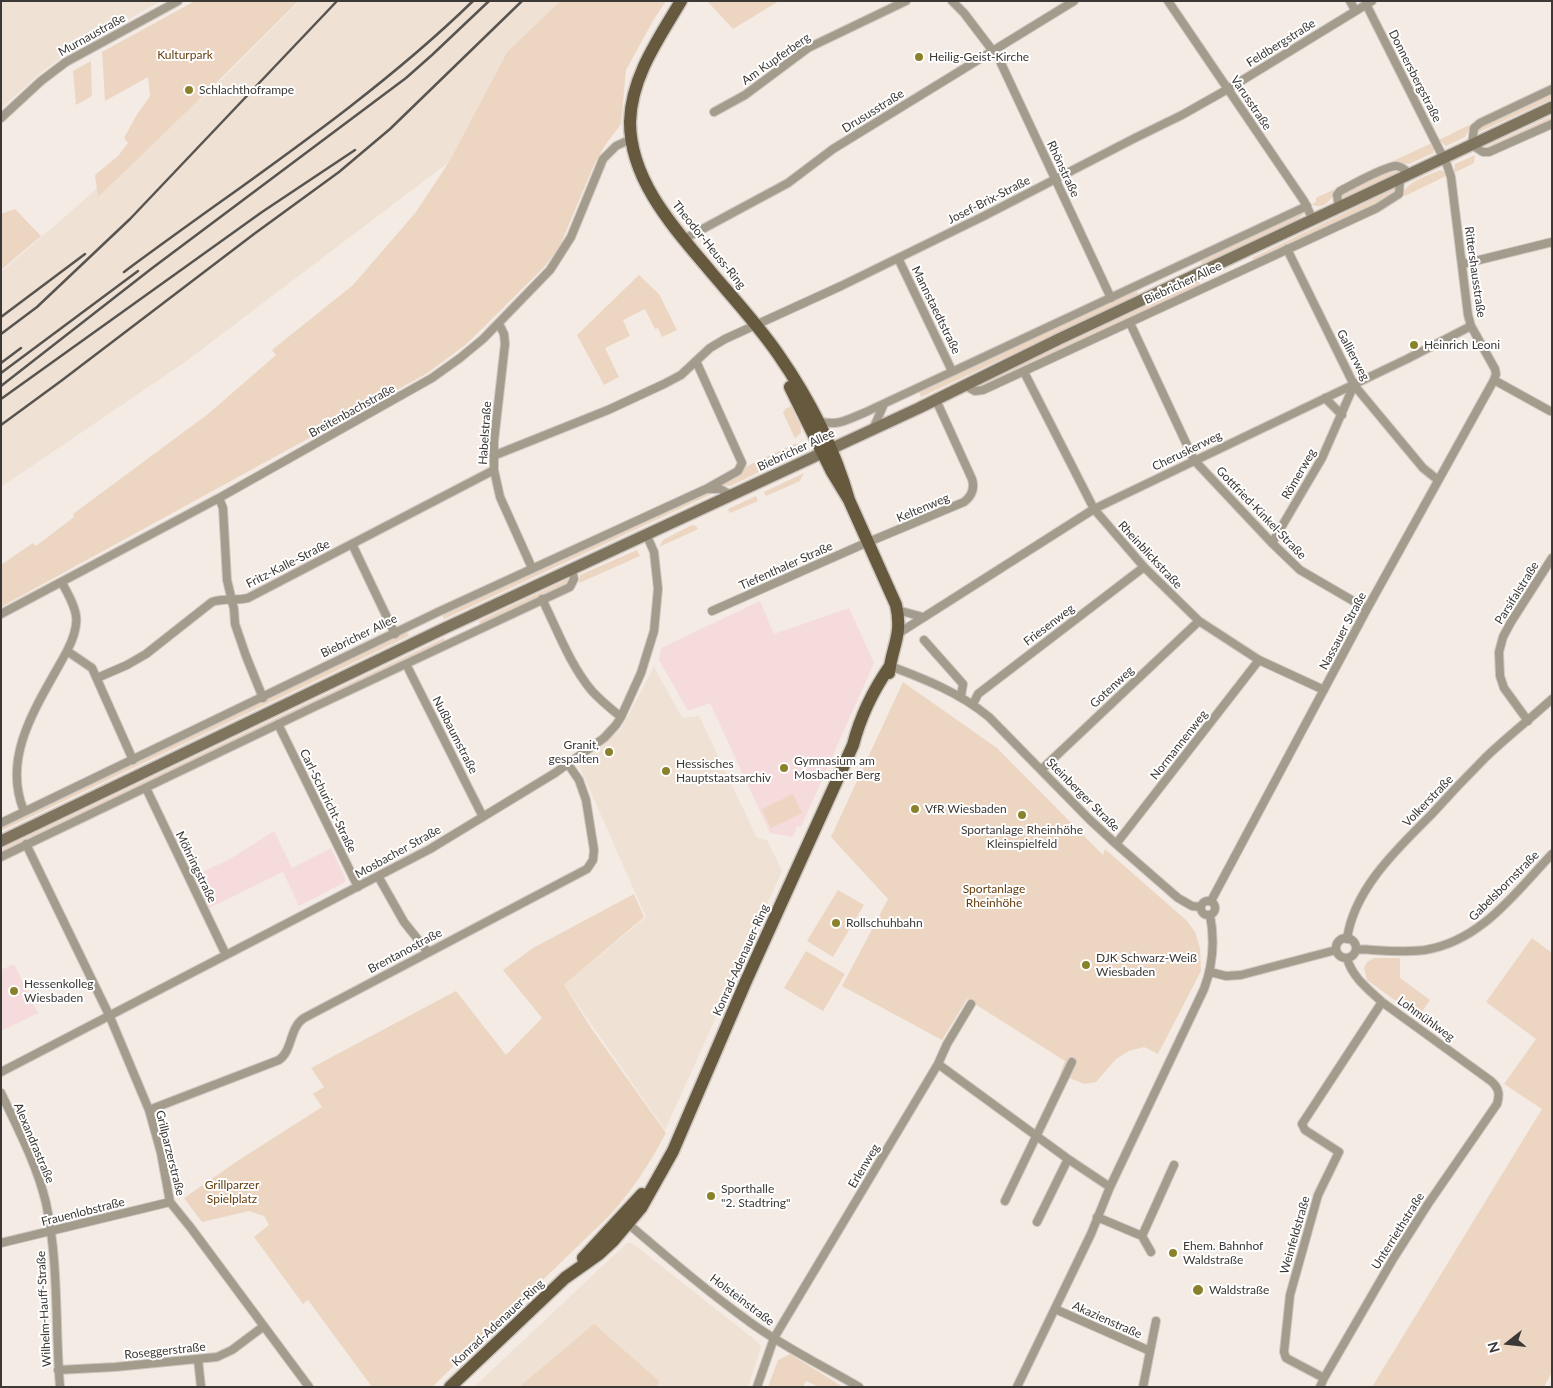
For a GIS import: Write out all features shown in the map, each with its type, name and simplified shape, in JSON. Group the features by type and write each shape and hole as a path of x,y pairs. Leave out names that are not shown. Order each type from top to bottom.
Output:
{"main road":[{"name":"Theodor-Heuss-Ring","path":"681,1 649,56 635,89 631,111 631,139 637,162 662,210 756,325 797,383 819,421 827,450"},
{"name":"Biebricher Allee","path":"1,840 572,569 647,536 936,400 964,385 1552,107"},
{"name":"Theodor-Heuss-Ring","path":"764,336 827,450"},
{"name":"Konrad-Adenauer-Ring","path":"450,1387 565,1278 599,1254 625,1221 640,1208 673,1151 853,745 862,734 886,684 899,633 897,610 890,588 827,450"}],"street":[{"name":"Murnaustraße","path":"1,118 41,81 66,62 178,1"},
{"name":"Am Kupferberg","path":"714,112 746,95 808,48 906,1"},
{"path":"952,1 994,52"},
{"name":"Drususstraße","path":"684,239 788,183 833,149 994,52 1074,1"},
{"name":"Varusstraße","path":"1168,1 1307,206 1313,220"},
{"path":"1350,1 1355,10"},
{"name":"Feldbergstraße","path":"1228,89 1369,3"},
{"name":"Donnersbergstraße","path":"1369,3 1444,158"},
{"name":"Rhönstraße","path":"994,52 999,59 1111,298"},
{"name":"Josef-Brix-Straße","path":"756,325 984,216 1182,115 1228,89"},
{"path":"1552,89 1476,125 1473,132 1472,145 1483,152 1489,152 1552,124"},
{"name":"Breitenbachstraße","path":"1,614 219,498 432,378 460,358 499,324 556,262 579,219 604,159 616,146 631,139"},
{"name":"Rittershausstraße","path":"1444,158 1451,177 1468,315 1471,326 1495,369 1494,380"},
{"name":"Biebricher Allee","path":"964,385 978,392 1377,208 1396,197 1405,177"},
{"name":"Biebricher Allee","path":"819,421 838,424 884,404 1307,206"},
{"path":"1463,264 1552,242"},
{"name":"Gallierweg","path":"1287,249 1354,385 1423,468 1438,480"},
{"name":"Mannstaedtstraße","path":"898,258 952,371"},
{"name":"Gottfried-Kinkel-Straße","path":"1130,323 1194,460 1300,570 1366,609"},
{"name":"Habelstraße","path":"499,324 504,334 505,344 493,456 494,470 500,497 532,568"},
{"path":"493,456 608,410 664,384 682,375 717,343 756,325"},
{"name":"Cheruskerweg","path":"899,633 1094,508 1354,385 1471,326"},
{"name":"Biebricher Allee","path":"1,823 532,568 706,489 738,471 742,463 696,361"},
{"name":"Rheinblickstraße","path":"1024,372 1094,508 1144,567 1199,621 1259,660 1324,690"},
{"path":"1494,380 1550,411"},
{"name":"Nassauer Straße","path":"1213,898 1366,609 1494,380"},
{"name":"Römerweg","path":"1272,543 1322,458 1354,385"},
{"path":"1325,398 1342,415"},
{"name":"Keltenweg","path":"868,543 964,502 973,492 972,479 936,400"},
{"path":"873,429 884,404"},
{"name":"Fritz-Kalle-Straße","path":"97,678 127,666 146,654 212,602 220,599 248,598 494,470"},
{"path":"706,489 720,490 731,495"},
{"path":"219,498 223,508 228,580 236,624 240,640 263,698"},
{"name":"Mosbacher Straße","path":"1,1072 110,1017 431,848 568,764 604,738 621,717 641,673 654,631 657,581 654,552 647,536"},
{"name":"Tiefenthaler Straße","path":"712,611 868,543"},
{"path":"352,544 395,634"},
{"name":"Parsifalstraße","path":"1528,721 1504,688 1500,676 1499,652 1503,637 1511,622 1552,558"},
{"name":"Friesenweg","path":"973,704 978,694 1144,567"},
{"path":"1,857 570,587 574,579 572,569"},
{"path":"24,811 17,784 18,756 23,735 76,635 77,621 72,602 62,583"},
{"path":"542,599 576,668 585,682 603,702 621,717"},
{"path":"897,610 923,617"},
{"name":"Gotenweg","path":"1041,770 1199,621"},
{"path":"924,640 963,684 961,696"},
{"path":"68,651 91,666 133,760"},
{"name":"Normannenweg","path":"1116,844 1259,660"},
{"name":"Nußbaumstraße","path":"406,664 483,816"},
{"name":"Steinberger Straße","path":"890,666 961,696 973,704 989,717 1116,844 1178,898 1196,907 1203,914 1210,916"},
{"name":"Volkerstraße","path":"1210,972 1226,976 1247,974 1336,950 1339,942 1347,939 1351,922 1364,892 1398,848 1487,756 1552,700"},
{"name":"Carl-Schuricht-Straße","path":"278,724 358,887"},
{"name":"Brentanostraße","path":"149,1110 280,1060 286,1054 296,1025 301,1020 584,872 591,865 594,850 586,800 579,780 568,764"},
{"name":"Möhringstraße","path":"146,788 226,955"},
{"name":"Grillparzerstraße","path":"26,844 110,1017 149,1110 161,1153 170,1202 309,1387"},
{"name":"Gabelsbornstraße","path":"1356,949 1424,950 1459,940 1490,920 1552,854"},
{"path":"378,876 404,922 428,952"},
{"path":"1017,1387 1091,1234 1110,1187 1204,989 1210,972 1212,928 1210,916 1216,909 1213,898 1196,907"},
{"path":"1336,950 1341,957 1348,958 1354,954 1356,949 1354,943 1347,939"},
{"name":"Lohmühlweg","path":"1348,958 1349,965 1358,980 1382,1002 1491,1081 1499,1091"},
{"name":"Weinfeldstraße","path":"1324,1378 1286,1358 1284,1352 1290,1295 1318,1195 1339,1152 1305,1130 1302,1124 1382,1002"},
{"name":"Erlenweg","path":"757,1387 774,1338 938,1064 947,1044 971,1004"},
{"path":"1005,1201 1072,1062"},
{"path":"938,1064 1068,1159 1110,1187"},
{"name":"Unterriethstraße","path":"1320,1387 1413,1227 1497,1104 1499,1091"},
{"name":"Alexandrastraße","path":"1,1093 33,1164 46,1204 50,1231"},
{"path":"1037,1222 1068,1159"},
{"path":"1142,1236 1174,1165"},
{"name":"Frauenlobstraße","path":"1,1243 170,1202"},
{"path":"1097,1217 1142,1236 1151,1252"},
{"name":"Holsteinstraße","path":"625,1221 751,1323 859,1387"},
{"name":"Wilhelm-Hauff-Straße","path":"50,1231 54,1256 60,1387"},
{"name":"Akazienstraße","path":"1055,1309 1150,1351"},
{"path":"1143,1387 1156,1321"},
{"name":"Roseggerstraße","path":"58,1370 116,1367 222,1355 264,1326"},
{"path":"198,1359 201,1387"}],"shaded area":[{"path":"1,1 161,1 67,53 43,71 1,108"},
{"path":"299,1 560,1 507,52 449,162 185,362 1,487 1,272 212,89"},
{"name":"Gymnasium am Mosbacher Berg","path":"760,601 774,634 849,608 874,663 801,827 797,826 793,837 770,833 710,703 688,711 659,660 661,648"},
{"path":"654,667 682,718 699,716 757,838 767,840 782,871 665,1130 564,985 646,917 578,763 621,729"},
{"path":"274,831 292,868 331,848 345,878 345,882 299,906 283,872 209,908 194,876 230,859"},
{"name":"Hessenkolleg Wiesbaden","path":"14,964 38,1013 1,1031 1,970"},
{"path":"627,1243 632,1243 759,1343 761,1347 748,1387 474,1387"}],"green space":[{"name":"Kulturpark","path":"195,1 298,1 98,197 95,175 118,156 128,143 124,138 150,96 148,77 105,101 102,52"},
{"path":"560,1 666,1 626,70 621,124 604,147 594,165 559,248 544,267 464,346 426,374 1,607 1,565 33,543 36,546 74,517 73,514 208,414 276,355 272,350 353,285 416,212 449,162 507,52"},
{"path":"707,1 779,1 733,29"},
{"path":"91,61 92,96 76,105 73,71"},
{"path":"1552,92 1552,99 1475,134 1479,127"},
{"path":"1552,116 1552,121 1488,150 1483,148"},
{"path":"1469,125 1470,128 1465,137 1446,146 1439,140"},
{"path":"1432,143 1433,153 1409,164 1393,163 1393,161"},
{"path":"1475,155 1474,163 1454,173 1455,164"},
{"path":"1392,169 1401,171 1341,199 1339,198 1344,191"},
{"path":"1440,170 1445,172 1446,176 1405,196 1403,193 1410,185"},
{"path":"1337,188 1331,199 1322,206 1312,204 1316,202 1316,198"},
{"path":"1396,188 1397,191 1386,199 1254,261 1252,258"},
{"path":"15,209 41,236 1,270 1,214"},
{"path":"1304,212 1298,219 1202,265 1200,259 1297,213"},
{"path":"639,275 659,294 677,330 662,337 658,328 655,329 645,309 623,320 630,336 605,348 619,377 604,385 577,335"},
{"path":"1199,281 1201,286 986,386 977,388 976,386"},
{"path":"1136,289 1138,294 1119,304 921,397 919,392"},
{"path":"791,406 801,427 801,433 795,438 783,413 785,409"},
{"path":"794,444 799,444 804,451 730,486 718,485 745,467"},
{"path":"804,473 800,481 766,496 764,492"},
{"path":"707,492 716,492 444,619 442,614"},
{"path":"756,496 758,501 730,513 728,509"},
{"path":"692,525 698,529 659,547 663,540"},
{"path":"637,550 640,556 579,583 580,575"},
{"path":"572,577 569,584 480,625 479,621"},
{"path":"406,631 409,636 1,831 1,825"},
{"path":"444,638 446,642 1,855 1,849"},
{"name":"Sportanlage Rheinhöhe","path":"903,682 997,748 1103,855 1105,849 1187,921 1195,932 1200,948 1201,971 1158,1054 1144,1047 1129,1051 1116,1059 1096,1082 1084,1084 1060,1074 1065,1061 967,999 942,1040 842,986 888,899 831,837"},
{"path":"793,794 802,813 771,828 762,809"},
{"name":"Rollschuhbahn","path":"838,890 864,905 833,957 807,941"},
{"name":"Grillparzer Spielplatz","path":"634,894 644,917 564,985 591,1028 666,1133 640,1176 609,1216 432,1387 372,1387 308,1300 303,1304 254,1237 269,1225 264,1216 249,1211 202,1222 184,1198 322,1107 313,1094 324,1087 311,1068 456,991 506,1055 542,1018 503,970 533,948"},
{"path":"1532,938 1552,953 1552,1372 1544,1387 1372,1387 1542,1109 1504,1084 1536,1039 1486,1002"},
{"path":"806,951 845,974 823,1011 784,988"},
{"path":"1374,958 1400,958 1400,978 1430,1000 1418,1017 1367,980 1364,968 1367,962"},
{"path":"594,1324 659,1381 656,1387 519,1387"},
{"path":"790,1354 843,1387 819,1387 806,1381 803,1387 768,1387 778,1360"}],"railway":[{"path":"1,334 37,307 130,219 337,1"},
{"path":"124,272 347,109 432,39 473,1"},
{"path":"1,386 151,269 406,78 489,1"},
{"path":"1,425 339,172 390,129 522,1"},
{"path":"1,399 262,212 355,150"},
{"path":"1,317 85,254"},
{"path":"1,373 138,271"},
{"path":"1,363 21,348"}],"place":[{"name":"Heilig-Geist-Kirche","path":"919,57"},
{"name":"Schlachthoframpe","path":"189,90"},
{"name":"Heinrich Leoni","path":"1414,345"},
{"name":"Granit, gespalten","path":"609,752"},
{"name":"Gymnasium am Mosbacher Berg","path":"784,768"},
{"name":"Hessisches Hauptstaatsarchiv","path":"666,771"},
{"name":"VfR Wiesbaden","path":"915,809"},
{"name":"Sportanlage Rheinhöhe Kleinspielfeld","path":"1022,815"},
{"name":"Rollschuhbahn","path":"836,923"},
{"name":"DJK Schwarz-Weiß Wiesbaden","path":"1086,965"},
{"name":"Hessenkolleg Wiesbaden","path":"14,991"},
{"name":"Sporthalle \"2. Stadtring\"","path":"711,1196"},
{"name":"Ehem. Bahnhof Waldstraße","path":"1173,1253"},
{"name":"Waldstraße","path":"1198,1290"}]}
